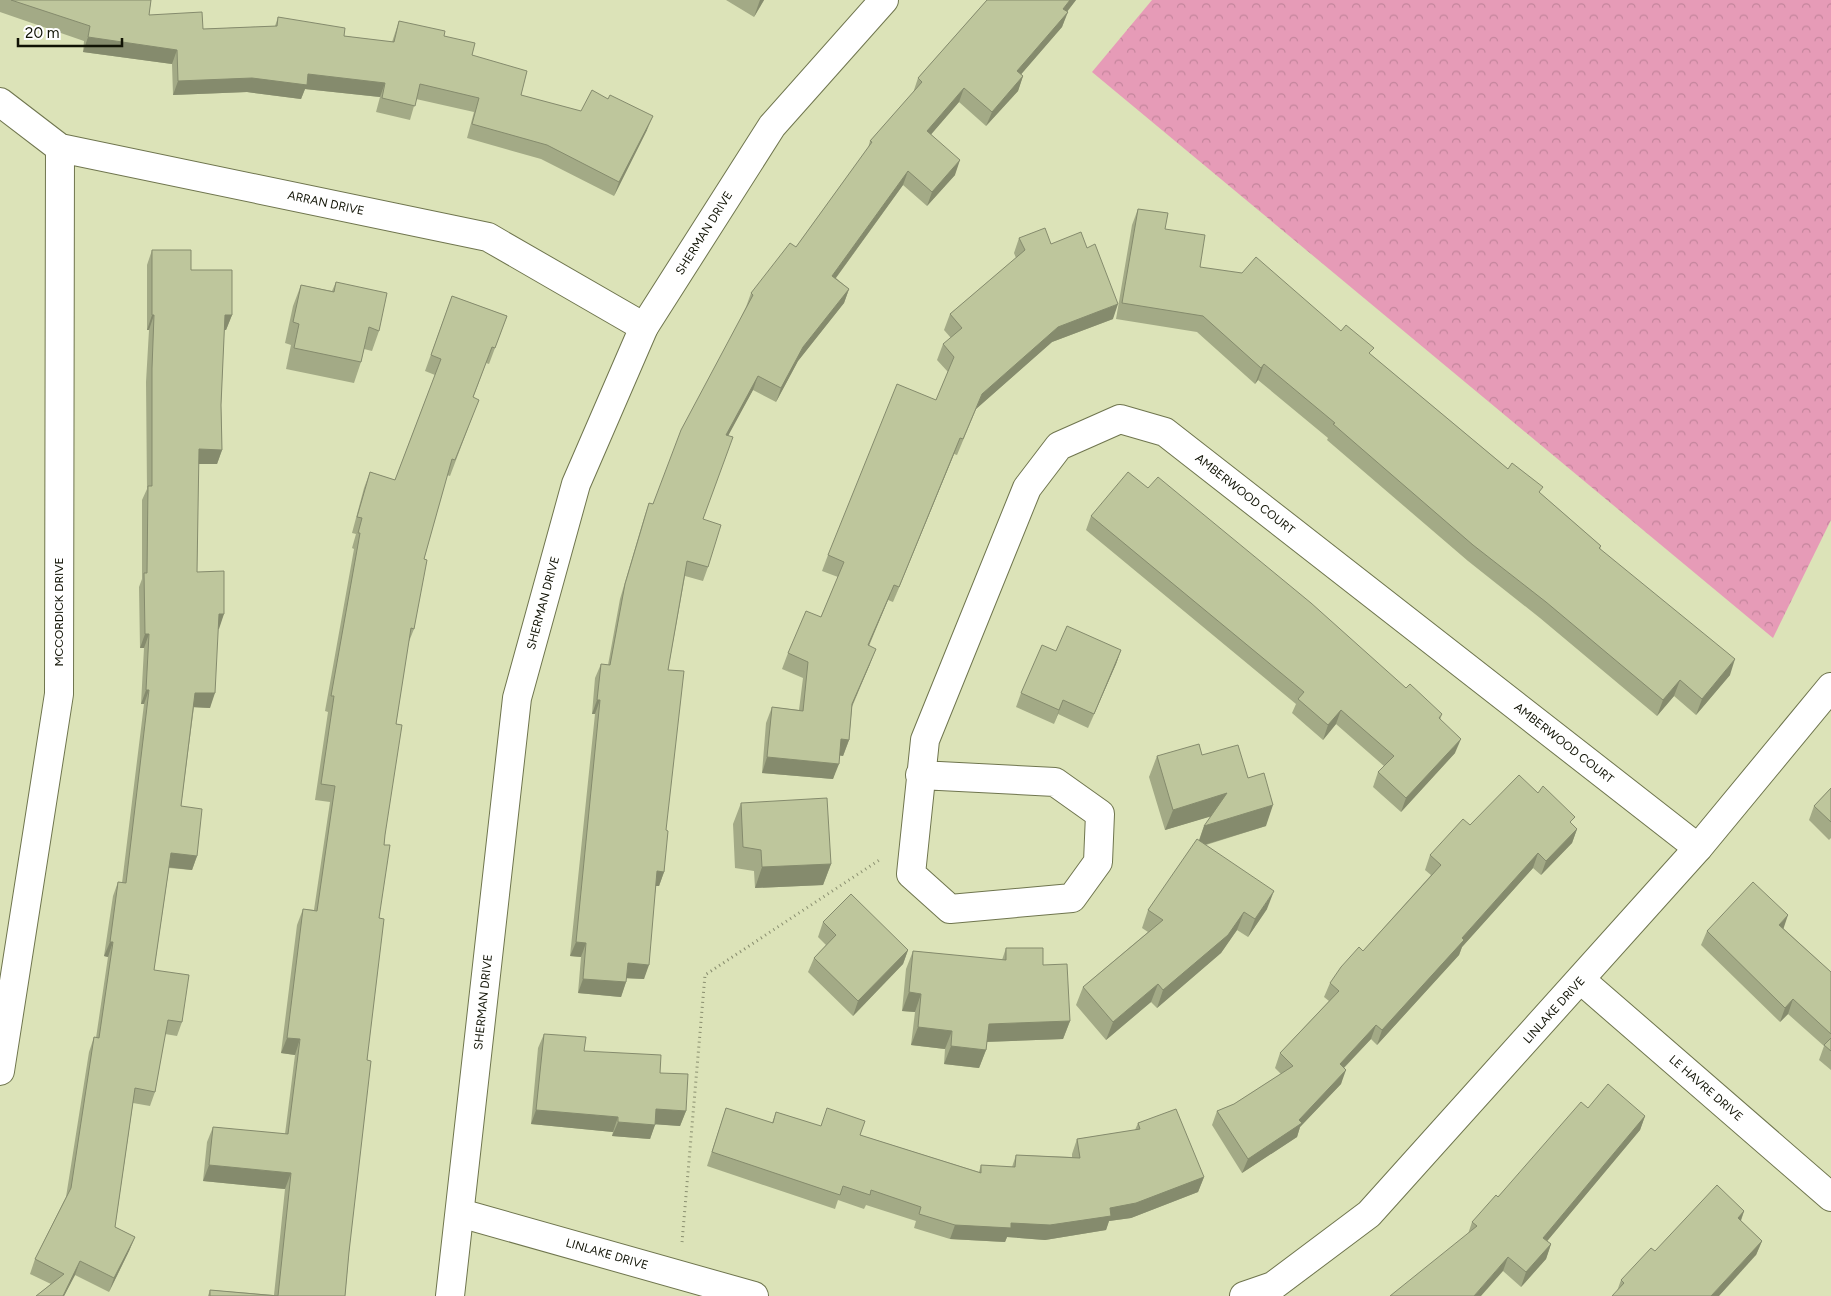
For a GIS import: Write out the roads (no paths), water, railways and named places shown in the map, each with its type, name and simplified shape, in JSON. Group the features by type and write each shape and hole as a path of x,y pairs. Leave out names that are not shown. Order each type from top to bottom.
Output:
{"street":[{"name":"SHERMAN DRIVE","path":"450,1296 517,698 576,484 644,327 772,126 884,0"},
{"name":"ARRAN DRIVE","path":"0,102 60,148 488,237 644,327"},
{"name":"MCCORDICK DRIVE","path":"0,1071 59,694 60,148"},
{"name":"AMBERWOOD COURT","path":"920,775 1055,782 1100,814 1098,862 1072,898 950,909 911,874 920,775 925,740 1027,488 1059,446 1120,419 1165,432 1698,848"},
{"name":"LINLAKE DRIVE","path":"1244,1296 1272,1286 1369,1214 1698,848 1831,687"},
{"name":"LE HAVRE DRIVE","path":"1581,980 1831,1197"},
{"name":"LINLAKE DRIVE","path":"460,1213 754,1296"}]}
